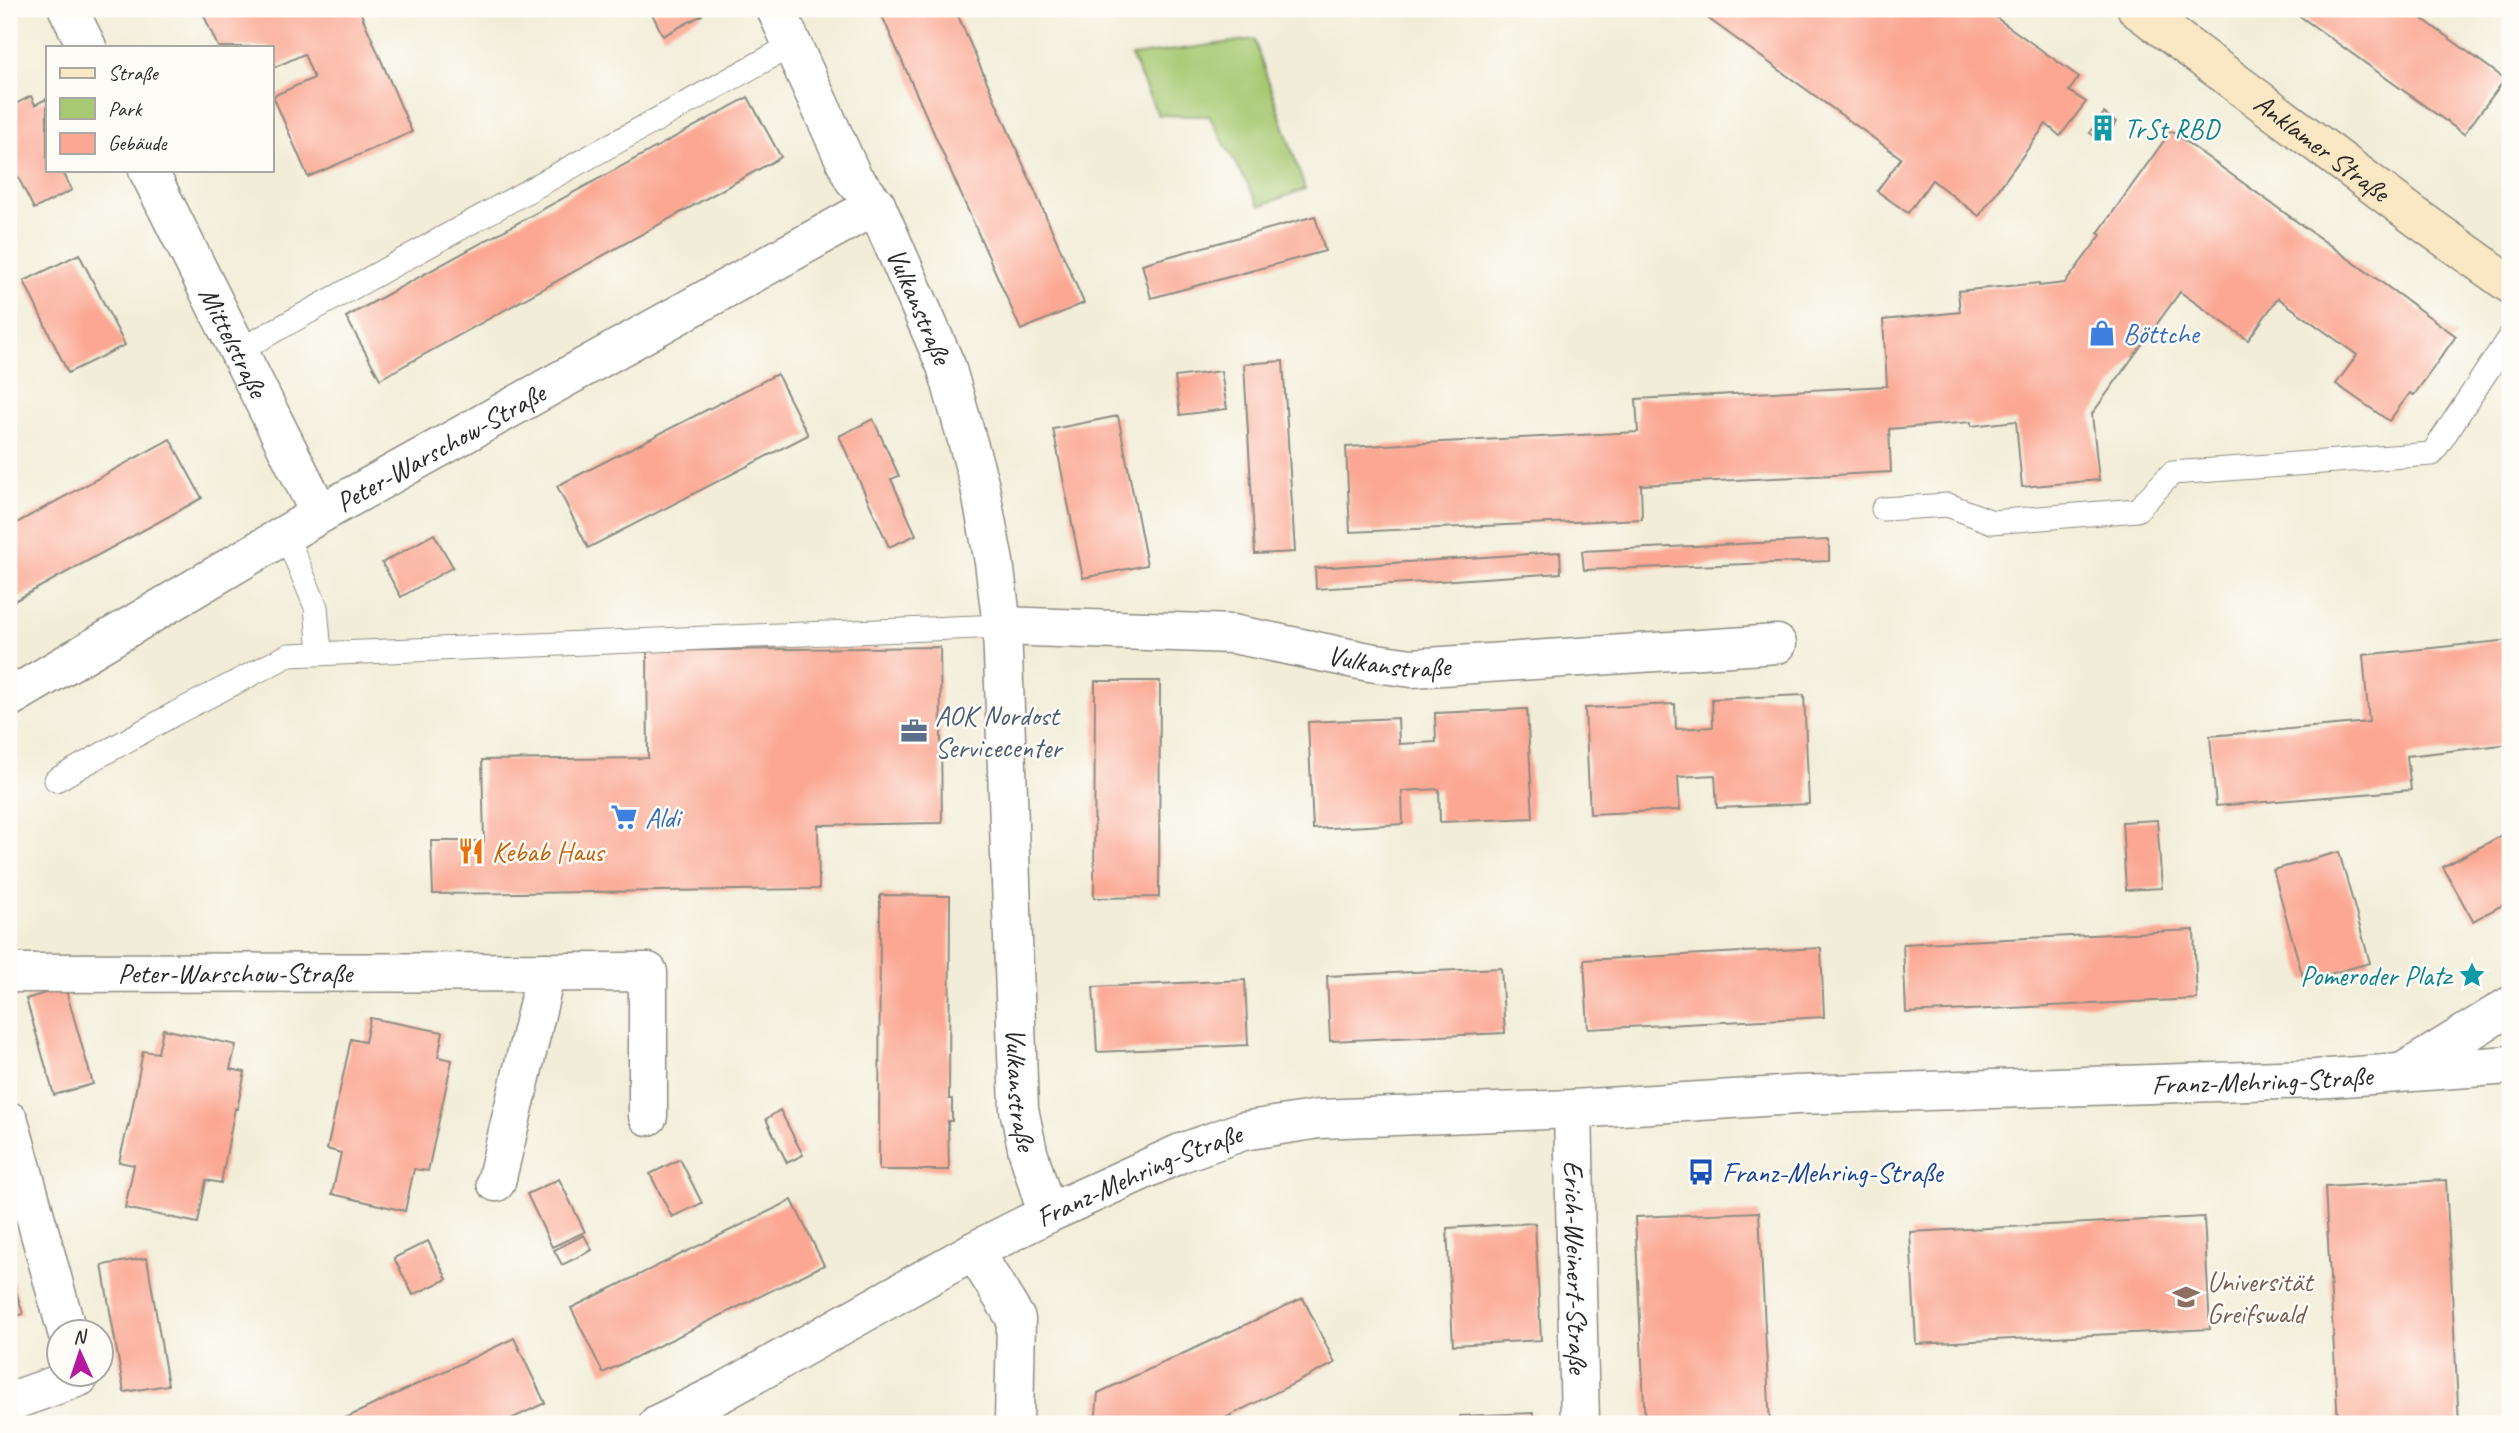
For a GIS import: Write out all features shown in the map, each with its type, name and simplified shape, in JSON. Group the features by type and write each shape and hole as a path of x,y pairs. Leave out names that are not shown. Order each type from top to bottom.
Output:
{"main road":[{"name":"Anklamer Straße","path":"2137,9 2510,284"}],"street":[{"path":"68,9 86,46"},
{"name":"Vulkanstraße","path":"776,9 853,177 876,205 946,366 979,482 994,562 1002,626 1019,1109 1028,1152 1047,1214"},
{"name":"Mittelstraße","path":"149,172 320,514"},
{"name":"Peter-Warschow-Straße","path":"9,698 320,514 876,205"},
{"name":"Vulkanstraße","path":"1002,626 1233,634 1412,668 1777,644"},
{"path":"496,1182 546,972"},
{"name":"Peter-Warschow-Straße","path":"9,974 648,972 648,1116"},
{"path":"2405,1071 2510,1006"},
{"name":"Franz-Mehring-Straße","path":"658,1424 723,1392 974,1251 1047,1214 1181,1153 1243,1131 1319,1119 1573,1109 1796,1095 2315,1079 2510,1065"},
{"name":"Erich-Weinert-Straße","path":"1573,1109 1580,1424"},
{"path":"9,1121 63,1318"},
{"path":"974,1251 1016,1319 1014,1424"},
{"path":"9,1402 48,1388"}],"lane":[{"path":"238,351 792,45"},
{"path":"1883,509 1948,505 1992,522 2137,510 2172,473 2432,454 2510,336"},
{"path":"286,534 316,607 320,653"},
{"path":"56,780 176,713 289,655 1002,626"}],"green space":[{"path":"1254,39 1305,189 1260,206 1209,116 1158,115 1131,56"}],"building":[{"path":"201,9 359,9 412,132 308,177 273,96 314,78 304,54 273,68 273,46 218,46"},
{"path":"657,9 699,9 702,15 663,36 652,14"},
{"path":"879,9 955,9 1084,303 1021,330"},
{"path":"1695,9 1984,9 2079,77 2069,91 2086,102 2060,136 2046,124 1979,216 1932,180 1908,213 1877,191 1901,158"},
{"path":"2290,9 2409,9 2505,79 2464,134"},
{"path":"31,96 35,105 46,99 46,172 63,172 72,190 34,209 9,159 9,107"},
{"path":"748,97 781,157 380,379 346,317"},
{"name":"TrSt RBD","path":"2104,113 2116,122 2103,142 2090,133"},
{"path":"2171,131 2456,336 2414,395 2410,393 2389,421 2336,384 2357,355 2278,298 2248,340 2180,292 2092,414 2099,480 2022,487 2016,421 1971,426 1971,422 1889,429 1891,472 1641,485 1642,519 1350,532 1346,447 1638,432 1636,399 1887,386 1883,320 1960,312 1958,291 2065,283"},
{"path":"1315,216 1325,251 1151,298 1142,264"},
{"path":"79,254 125,345 68,373 24,281"},
{"path":"1283,361 1295,552 1255,554 1244,364"},
{"path":"1221,371 1227,409 1180,415 1175,377"},
{"path":"777,374 808,435 588,548 557,486"},
{"path":"1118,416 1147,565 1083,578 1053,429"},
{"path":"873,419 899,476 891,479 916,535 889,547 839,436"},
{"path":"170,439 202,498 9,604 9,527"},
{"path":"434,534 453,567 401,597 382,563"},
{"path":"1829,540 1829,561 1584,570 1582,551"},
{"path":"1560,552 1561,573 1316,589 1315,568"},
{"path":"2510,640 2510,744 2407,756 2411,790 2216,806 2210,736 2369,722 2363,655"},
{"path":"940,647 942,823 818,825 819,889 433,894 431,841 484,841 482,760 648,758 647,651"},
{"path":"1095,681 1160,681 1159,897 1094,898"},
{"path":"1804,695 1809,804 1717,808 1715,775 1678,777 1680,810 1590,814 1585,708 1675,704 1676,729 1713,727 1712,699"},
{"path":"1527,709 1533,818 1440,822 1439,789 1402,791 1403,824 1313,829 1308,722 1398,718 1399,744 1436,742 1435,713"},
{"path":"2157,820 2162,888 2126,890 2122,822"},
{"path":"2510,831 2510,901 2473,921 2443,867"},
{"path":"2339,852 2370,963 2304,981 2273,870"},
{"path":"880,895 950,896 949,1099 952,1099 952,1121 948,1121 949,1170 879,1170"},
{"path":"2194,930 2197,999 1906,1013 1903,944"},
{"path":"1821,948 1824,1017 1588,1029 1584,960"},
{"path":"1501,968 1505,1033 1330,1041 1327,976"},
{"path":"1245,980 1248,1045 1097,1052 1093,987"},
{"path":"65,987 93,1084 54,1095 26,999"},
{"path":"370,1018 443,1032 438,1057 452,1060 428,1171 414,1169 405,1211 332,1194 341,1153 327,1149 351,1039 365,1042"},
{"path":"163,1029 236,1045 230,1069 245,1072 237,1109 235,1108 221,1183 206,1180 198,1223 125,1208 134,1165 119,1162 129,1126 143,1051 158,1053"},
{"path":"780,1110 803,1155 787,1163 766,1119"},
{"path":"680,1159 702,1203 672,1217 650,1174"},
{"path":"559,1179 585,1232 552,1247 527,1194"},
{"path":"2446,1180 2459,1424 2338,1424 2325,1187"},
{"path":"792,1200 824,1265 603,1373 571,1308"},
{"path":"1759,1212 1770,1424 1645,1424 1635,1217"},
{"path":"2204,1217 2210,1329 1916,1344 1910,1232"},
{"path":"1535,1223 1541,1340 1453,1345 1447,1228"},
{"path":"584,1235 592,1250 562,1265 554,1250"},
{"path":"428,1241 447,1279 413,1295 394,1258"},
{"path":"147,1258 168,1385 124,1392 116,1346 116,1318 111,1318 102,1265"},
{"path":"9,1268 23,1314 9,1318"},
{"path":"1303,1298 1335,1363 1213,1424 1095,1424 1098,1393"},
{"path":"514,1338 545,1403 500,1424 333,1424"},
{"path":"1533,1413 1533,1424 1460,1424 1460,1416"}],"place":[{"name":"TrSt RBD","path":"2103,128"},
{"name":"Böttche","path":"2102,333"},
{"name":"AOK Nordost Servicecenter","path":"914,731"},
{"name":"Aldi","path":"624,817"},
{"name":"Kebab Haus","path":"471,851"},
{"name":"Pomeroder Platz","path":"2472,975"},
{"name":"Franz-Mehring-Straße","path":"1701,1172"},
{"name":"Universität Greifswald","path":"2186,1297"}]}
